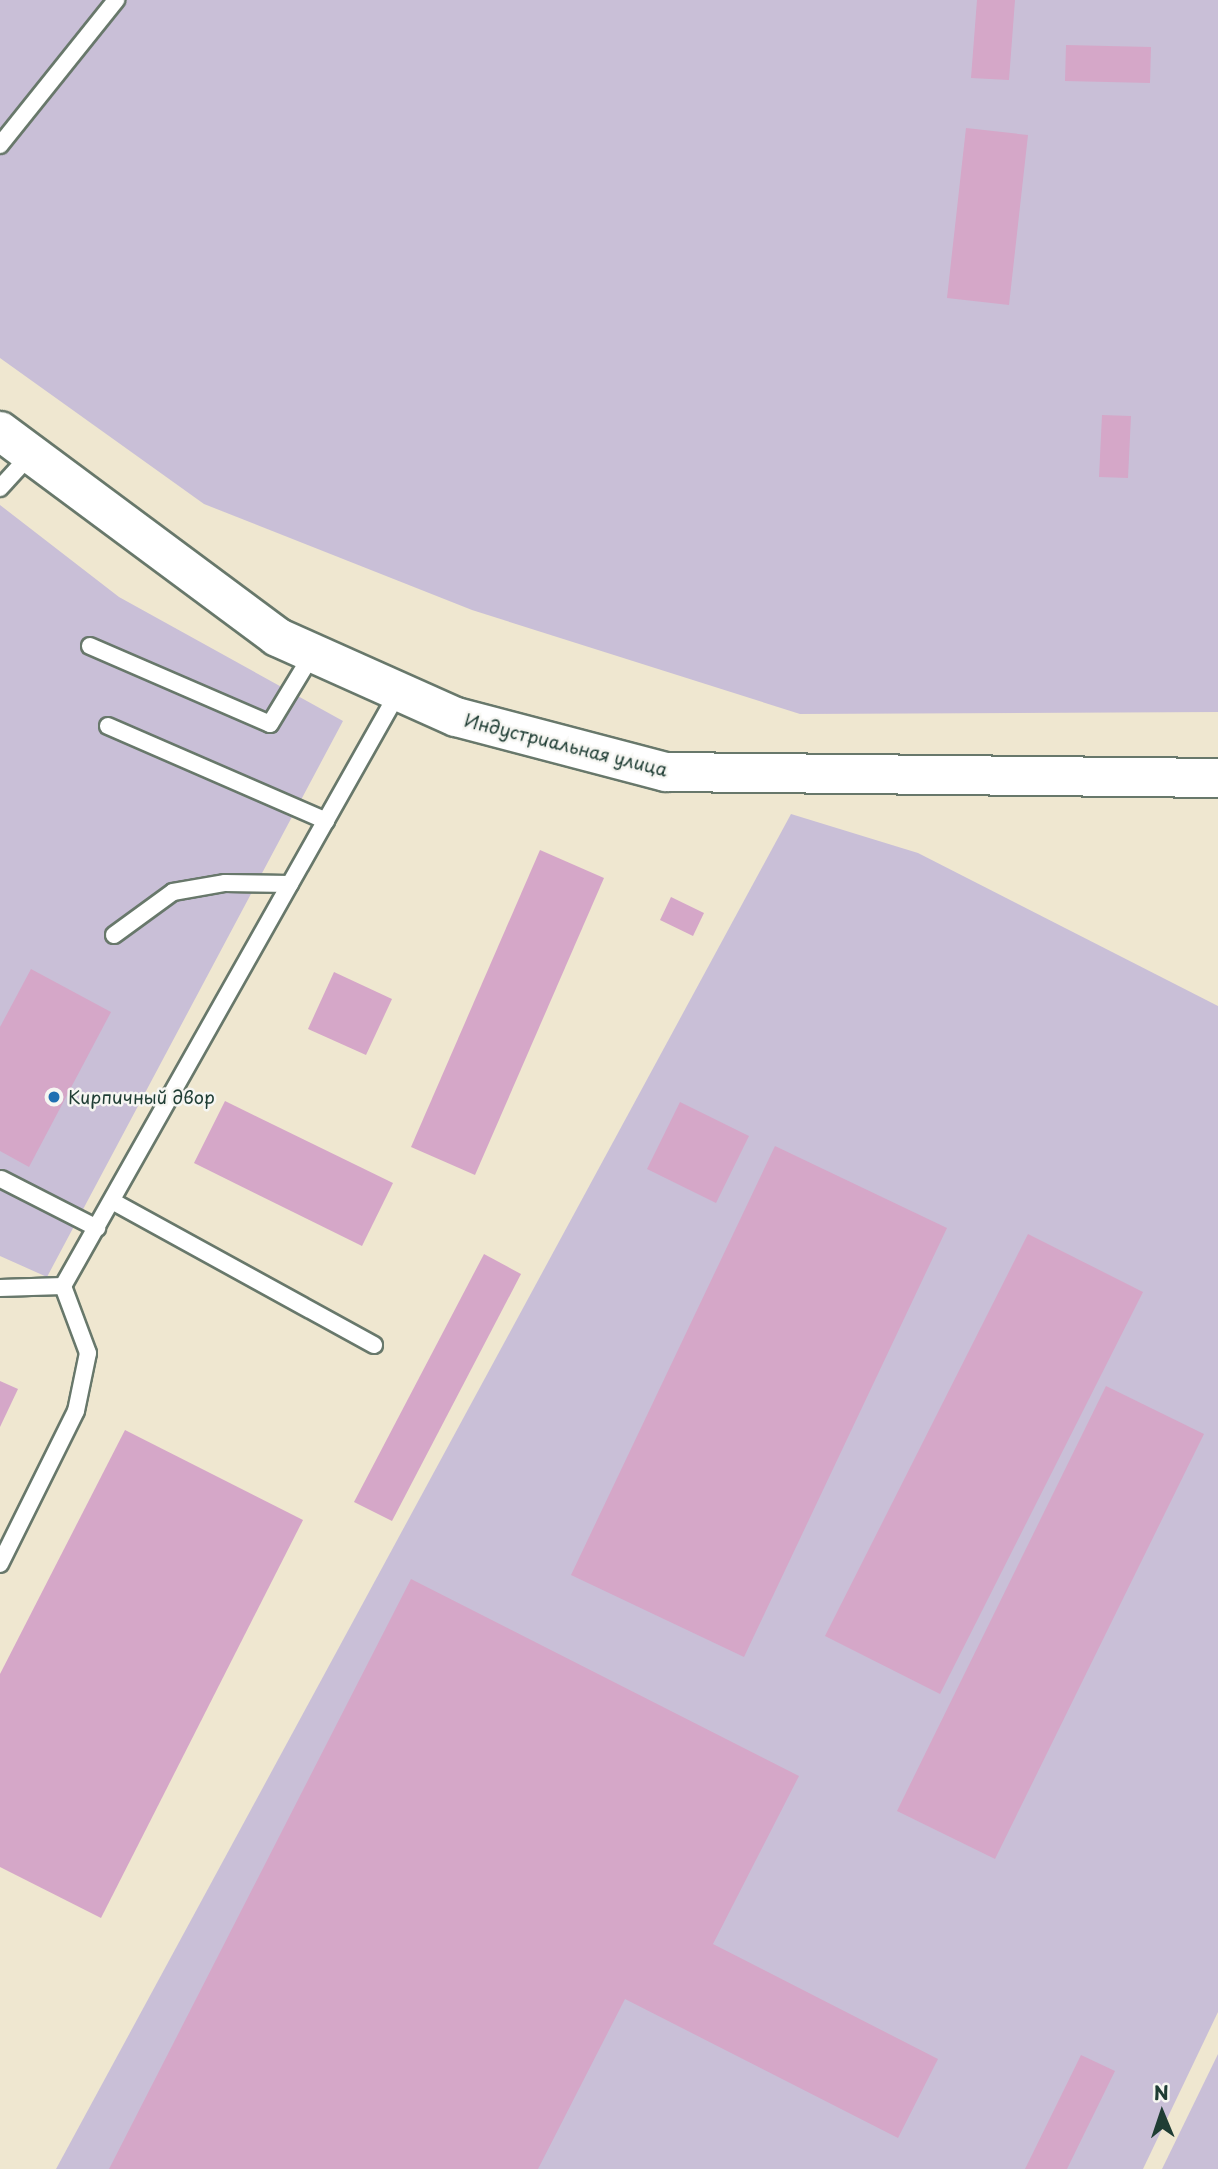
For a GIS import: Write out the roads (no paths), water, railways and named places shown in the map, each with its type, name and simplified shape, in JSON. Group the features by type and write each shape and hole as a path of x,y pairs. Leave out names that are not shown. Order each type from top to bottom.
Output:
{"street":[{"name":"Индустриальная улица","path":"0,430 277,638 456,717 666,772 1218,778"}],"lane":[{"path":"0,145 116,0"},
{"path":"0,488 31,454"},
{"path":"90,646 270,724 313,653"},
{"path":"0,1564 76,1410 88,1353 64,1286 399,691"},
{"path":"108,726 327,821"},
{"path":"114,935 173,892 225,883 290,884"},
{"path":"1,1179 97,1228"},
{"path":"112,1201 374,1345"},
{"path":"0,1288 64,1286"}],"place":[{"name":"Кирпичный двор","path":"54,1097"}]}
